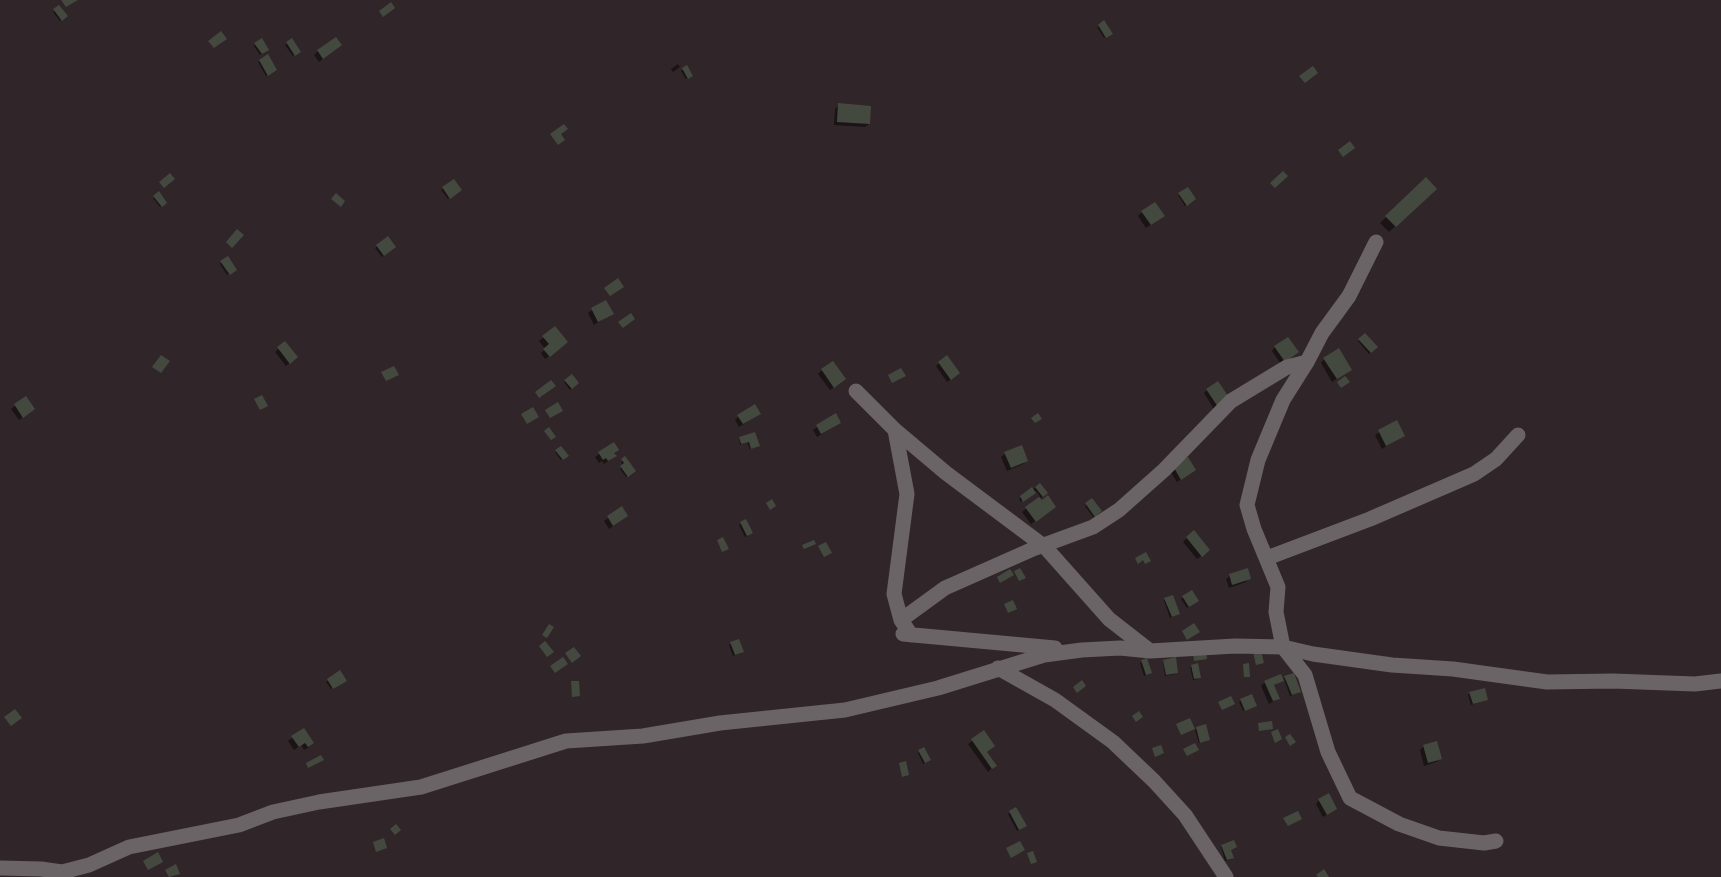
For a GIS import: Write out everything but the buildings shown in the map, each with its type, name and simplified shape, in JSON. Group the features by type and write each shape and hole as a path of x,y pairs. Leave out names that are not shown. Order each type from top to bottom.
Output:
{"street":[{"path":"1376,242 1349,296 1322,333 1278,412 1258,460 1247,505 1254,529 1278,587 1276,612 1283,647 1305,675 1328,752 1350,798 1399,824 1439,838 1484,843 1496,842"},
{"path":"903,629 945,588 1033,549 1093,527 1119,510 1164,470 1231,401 1287,367 1307,362"},
{"path":"856,391 895,430 946,472 1045,546 1109,619 1150,651"},
{"path":"895,430 907,494 894,594 903,629"},
{"path":"1267,558 1370,519 1474,474 1496,459 1518,435"},
{"path":"903,629 1082,650"},
{"path":"0,868 62,872 89,865 129,847 239,825 273,812 319,802 422,787 566,741 643,736 720,723 844,710 938,688 1044,655 1082,650 1120,648 1150,651 1235,646 1283,647 1313,654 1392,665 1453,669 1547,682 1613,681 1695,684 1721,681"},
{"path":"998,668 1055,700 1113,742 1154,781 1185,815 1226,877"}]}
